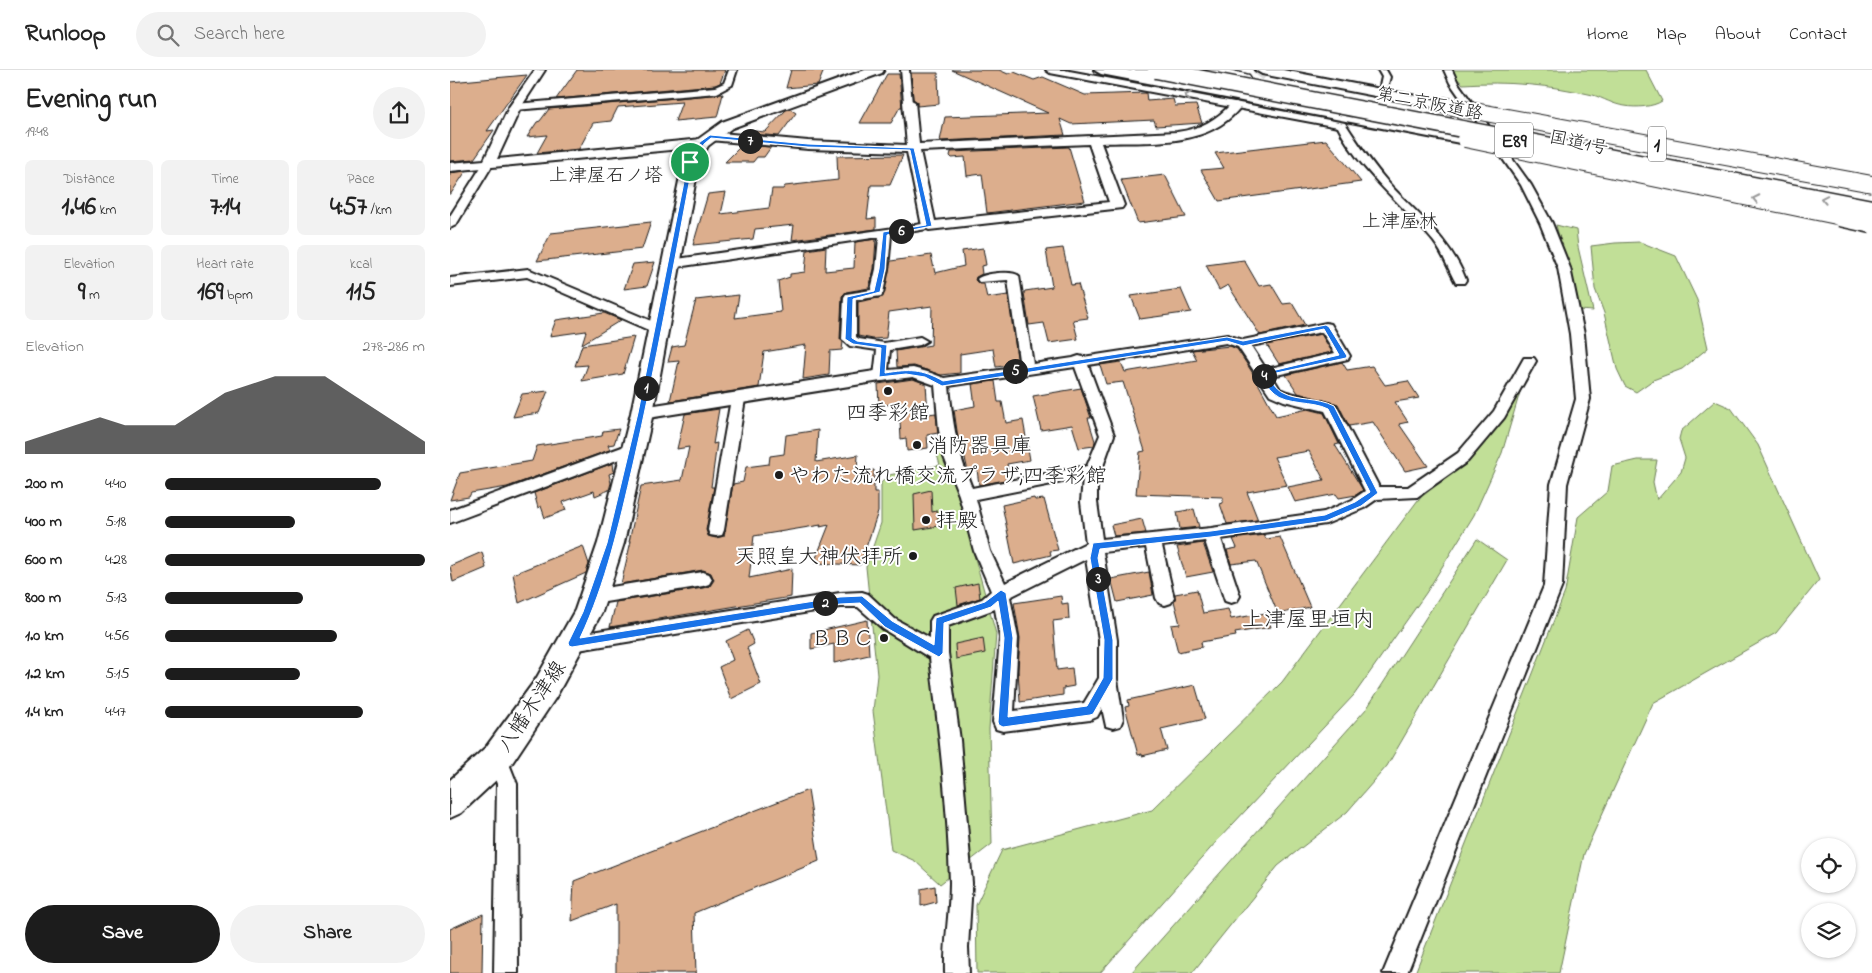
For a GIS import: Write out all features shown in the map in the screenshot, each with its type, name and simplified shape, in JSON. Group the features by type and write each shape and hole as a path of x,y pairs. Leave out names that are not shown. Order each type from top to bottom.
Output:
{"highway":[{"name":"国道1号","path":"1101,70 1465,139 1872,223"},
{"path":"1138,70 1244,78"},
{"name":"第二京阪道路","path":"1156,70 1214,76 1872,208"},
{"name":"第二京阪道路","path":"1203,70 1872,195"},
{"name":"国道1号","path":"1262,70 1872,184"}],"main road":[{"name":"八幡木津線","path":"450,802 497,758 546,688 588,612 611,543 642,413 690,162 706,140 727,125 752,114 877,70"}],"street":[{"path":"450,226 488,164 515,107 540,70"},
{"path":"515,107 717,90 728,85 733,70"},
{"path":"905,70 913,149 929,226"},
{"path":"1050,70 1342,125 1358,153 1404,205 1439,239 1454,263 1460,280"},
{"path":"1382,70 1386,77 1384,86"},
{"path":"1395,973 1553,586 1559,484 1583,399 1578,334 1566,278 1546,223 1526,185 1454,83 1448,70"},
{"path":"450,167 706,140 913,149 1165,137 1198,133 1217,124 1236,105"},
{"path":"670,264 929,226 1118,205 1094,140"},
{"path":"885,233 882,269 877,292 850,297 849,339 855,343 884,346 920,341"},
{"path":"450,282 528,273 658,329"},
{"path":"983,279 1013,276 1027,370"},
{"path":"642,413 906,372 927,375 942,384 1079,360 1227,339 1243,344 1326,327 1343,356 1262,374"},
{"path":"1243,344 1275,392 1282,396 1322,403 1331,408 1374,493"},
{"path":"881,376 884,346"},
{"path":"1079,360 1107,435 1090,482 1090,497 1096,546 1094,558 1108,640 1108,679 1113,720"},
{"path":"956,973 961,883 950,740 939,653 939,621 988,604 1001,593 1096,546 1211,534 1326,518 1358,504 1374,493 1411,493 1463,457 1499,414 1529,361"},
{"path":"942,384 946,430 952,457 967,495 982,551 1001,593 1008,638 1003,722 1090,711 1108,679"},
{"path":"716,530 738,399"},
{"path":"450,517 633,448"},
{"path":"967,495 1095,470"},
{"path":"1211,534 1231,596"},
{"path":"1153,540 1165,598"},
{"path":"593,597 703,579"},
{"path":"572,643 840,600 862,599 889,624 939,653"},
{"path":"497,758 507,784 506,973"}],"green space":[{"path":"1453,70 1646,70 1662,101 1649,106 1629,107 1593,95 1545,86 1496,83 1463,84 1455,77"},
{"path":"1556,225 1576,230 1578,247 1593,311 1578,310"},
{"path":"1640,242 1676,256 1697,300 1708,348 1682,369 1653,380 1636,392 1625,386 1617,369 1604,313 1595,289 1591,246"},
{"path":"1520,392 1502,453 1474,515 1426,593 1354,695 1217,841 1100,973 977,973 976,905 1002,850 1152,810 1282,682 1418,500 1467,459"},
{"path":"1715,401 1731,408 1758,445 1819,580 1776,633 1653,703 1584,854 1559,973 1415,973 1565,592 1578,517 1608,491 1612,466 1638,460 1657,460 1653,482 1657,500 1681,472 1685,458 1679,439 1681,431"},
{"path":"942,439 996,634 989,729 992,844 940,884 915,861 891,850 873,711 877,675 866,567 881,523 881,483 889,475 940,465 933,441"},
{"path":"1477,539 1507,560 1387,766 1347,812 1278,866 1192,973 1131,973 1367,708"}],"building":[{"path":"577,70 725,70 720,83 715,85 556,99"},
{"path":"791,70 824,70 818,85 786,88"},
{"path":"952,70 999,70 1008,74 1014,72 1034,80 1043,77 1085,95 1146,93 1147,101 1173,99 1175,106 1196,105 1202,123 1156,126 1154,120 1071,124 1060,119 1065,135 940,141 945,117 1048,113"},
{"path":"911,73 938,73 939,104 917,106 917,102 913,99"},
{"path":"887,74 899,74 902,107 900,107 891,123 860,123"},
{"path":"527,75 487,131 494,130 474,159 450,161 450,82"},
{"path":"723,94 717,117 675,121 682,102 618,107 611,121 593,123 579,149 537,153 547,135 527,137 549,109"},
{"path":"790,109 796,113 779,136 752,134 755,131 765,132 786,110"},
{"path":"1326,140 1361,182 1219,201 1201,170 1224,168 1215,153"},
{"path":"742,145 771,147 764,157 757,157 753,162 725,162"},
{"path":"1069,147 1085,201 987,213 982,174 967,176 965,157 952,158 950,156 951,152"},
{"path":"903,155 890,185 871,185 867,219 876,218 876,229 792,240 794,225 755,229 753,239 693,245 708,194 726,192 721,214 769,208 772,189 838,180 837,156"},
{"path":"466,171 450,195 450,173"},
{"path":"1165,175 1186,217 1138,223 1121,180"},
{"path":"651,222 642,249 537,261 551,233"},
{"path":"876,239 874,269 869,288 846,292 842,296 840,339 843,342 842,350 830,351 829,375 803,379 806,345 764,352 759,387 670,401 679,361 668,362 672,347 684,345 696,300 739,295 735,318 781,312 778,281 790,277 790,274 805,272 807,250 826,247 825,271 854,268 855,242"},
{"path":"983,248 986,265 981,266 982,274 976,277 975,280 979,284 984,284 987,298 1008,295 1018,364 996,367 993,349 960,354 960,373 941,375 914,366 897,367 896,351 931,345 932,306 889,312 886,338 873,339 858,336 858,302 883,297 891,261 931,255 935,273 964,266 962,251"},
{"path":"1063,248 1071,285 1078,284 1088,318 1073,320 1078,339 1049,343 1044,323 1029,325 1024,293 1025,291 1052,287 1046,250"},
{"path":"1244,260 1259,286 1271,284 1283,304 1292,303 1305,325 1260,335 1228,285 1219,290 1206,265"},
{"path":"655,262 647,286 624,289 633,264"},
{"path":"1181,289 1191,312 1140,319 1131,296"},
{"path":"604,313 621,320 582,344 586,331 550,336 556,320"},
{"path":"1321,334 1332,352 1279,364 1267,345"},
{"path":"634,337 623,374 582,381 588,365 575,366 582,345"},
{"path":"1230,346 1237,349 1276,416 1308,409 1324,413 1339,444 1335,445 1363,490 1356,495 1339,498 1336,494 1295,502 1288,487 1324,480 1309,451 1274,457 1287,485 1247,492 1258,520 1227,524 1220,504 1223,503 1223,497 1136,494 1140,452 1145,451 1123,382 1106,384 1100,365 1121,362 1125,372 1197,360 1192,350"},
{"path":"1342,362 1347,370 1372,366 1385,385 1408,381 1419,398 1395,402 1408,422 1399,424 1428,466 1405,471 1373,422 1349,426 1338,404 1298,393 1286,375"},
{"path":"913,379 926,384 928,414 936,413 938,433 927,435 928,448 907,451 906,438 901,439 899,403 879,406 878,384"},
{"path":"995,381 998,402 1002,402 1006,423 1023,420 1030,460 1007,464 1010,479 979,485 977,469 968,471 960,437 958,438 954,410 975,406 972,384"},
{"path":"1081,388 1091,418 1088,418 1095,441 1094,446 1079,448 1072,425 1041,430 1033,396"},
{"path":"548,391 539,413 513,417 522,394"},
{"path":"719,409 713,444 717,443 711,487 714,487 706,530 708,536 716,538 724,536 733,484 743,482 746,467 769,464 770,456 784,454 786,435 818,430 816,462 858,455 857,472 874,470 874,492 878,492 878,512 860,565 814,563 829,525 754,536 749,578 792,569 791,597 610,627 616,602 703,588 710,586 714,580 711,573 703,570 621,584 641,486 682,480 689,447 677,449 685,414"},
{"path":"619,429 614,444 608,445 610,450 507,487 471,493 469,497 450,500 460,473 532,461 537,446 602,436 603,431"},
{"path":"613,463 614,472 609,474 611,483 609,490 595,496 594,491 563,502 566,510 545,518 541,506 538,508 534,493"},
{"path":"931,490 932,512 937,511 939,526 915,530 914,494"},
{"path":"1034,498 1035,500 1044,499 1058,550 1050,551 1051,555 1014,564 1002,505"},
{"path":"1194,509 1199,527 1180,529 1177,512"},
{"path":"1142,519 1146,533 1114,536 1111,525"},
{"path":"1264,535 1266,539 1280,537 1310,607 1278,614 1256,561 1231,564 1227,550 1237,548 1233,539"},
{"path":"1203,543 1213,572 1186,577 1177,547"},
{"path":"583,546 589,564 586,573 519,603 513,574"},
{"path":"482,552 486,568 453,582 450,566"},
{"path":"1149,572 1153,595 1117,602 1111,579"},
{"path":"978,583 980,598 958,605 956,588"},
{"path":"1197,590 1203,613 1228,609 1231,619 1266,613 1271,627 1235,633 1236,636 1201,642 1202,647 1178,652 1171,625 1180,624 1174,601 1175,594"},
{"path":"1061,596 1062,604 1068,603 1069,619 1053,621 1057,670 1072,668 1074,686 1063,688 1063,695 1020,702 1018,670 1020,638 1014,603"},
{"path":"867,620 869,655 834,663 834,644 811,649 811,633"},
{"path":"748,630 754,644 747,648 761,684 731,699 719,667 733,660 726,641"},
{"path":"983,638 985,653 956,659 955,644"},
{"path":"1195,685 1205,719 1161,729 1167,750 1142,756 1142,754 1138,755 1125,707 1129,706 1128,700"},
{"path":"808,790 819,861 694,913 696,973 616,973 616,904 572,921 574,881"},
{"path":"935,886 936,902 921,906 921,889"},
{"path":"483,914 482,973 450,973 450,929"}],"tunnel":[{"path":"1236,105 1263,70"}],"place":[{"name":"四季彩館","path":"888,391"},
{"name":"消防器具庫","path":"917,445"},
{"name":"やわた流れ橋交流プラザ;四季彩館","path":"779,475"},
{"name":"拝殿","path":"926,520"},
{"name":"天照皇大神伏拝所","path":"913,556"},
{"name":"ＢＢＣ","path":"884,638"}],"district":[{"name":"上津屋石ノ塔","path":"606,174"},
{"name":"上津屋林","path":"1400,220"},
{"name":"上津屋里垣内","path":"1308,618"}],"route":[{"path":"710,136 748,141 808,145 913,149 922,201 929,226 885,233 882,269 877,292 850,297 849,339 855,343 884,346 881,376 906,372 927,375 942,384 1079,360 1227,339 1243,344 1326,327 1343,356 1262,374 1275,392 1282,396 1322,403 1331,408 1374,493 1358,504 1326,518 1211,534 1096,546 1094,558 1108,640 1108,679 1090,711 1003,722 1008,638 1001,593 988,604 939,621 939,653 889,624 862,599 840,600 572,643 588,612 611,543 642,413 690,162 702,143 710,136"}]}
